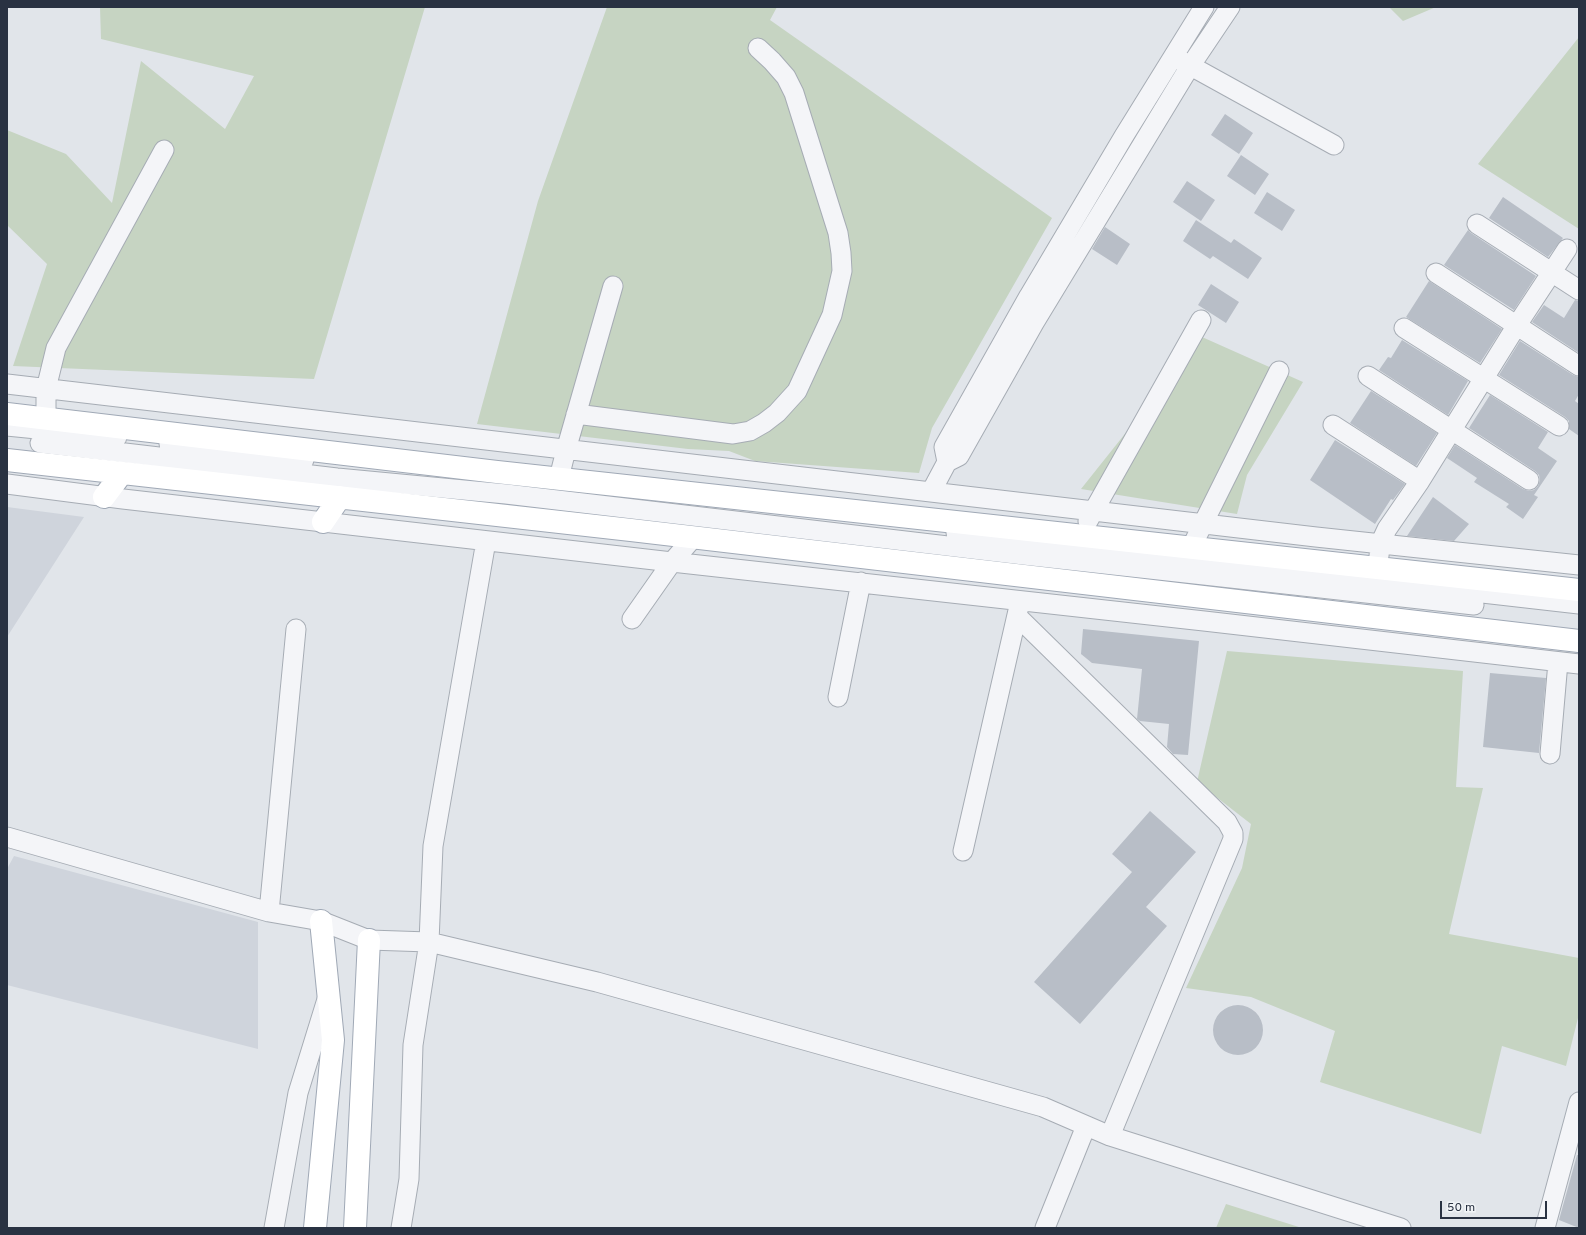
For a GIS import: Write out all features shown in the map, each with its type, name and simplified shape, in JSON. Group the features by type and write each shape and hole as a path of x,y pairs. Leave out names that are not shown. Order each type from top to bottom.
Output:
{"main road":[{"path":"7,414 559,478 1579,590"},
{"path":"7,460 340,497 1579,641"},
{"path":"104,497 122,473"},
{"path":"322,522 340,497"},
{"path":"315,1228 333,1040 321,921"},
{"path":"355,1228 369,940"}],"street":[{"path":"947,462 944,447 1029,296 1204,7"},
{"path":"931,492 947,462 959,456 1034,322 1191,66 1230,7"},
{"path":"576,414 733,434 750,431 764,423 777,413 797,391 832,315 842,271 841,253 838,233 794,93 786,77 758,48"},
{"path":"1173,57 1334,145"},
{"path":"46,419 46,389 56,348 164,150"},
{"path":"1477,224 1579,290"},
{"path":"1378,568 1380,544 1387,530 1420,481 1483,378 1567,249"},
{"path":"1436,273 1579,366"},
{"path":"559,478 576,414 614,286"},
{"path":"1081,536 1093,511 1201,320"},
{"path":"1404,328 1559,426"},
{"path":"1191,548 1279,371"},
{"path":"1368,376 1529,480"},
{"path":"7,384 1202,524 1579,564"},
{"path":"1333,425 1420,481"},
{"path":"7,426 137,439 218,450 617,495 849,519 1015,540 1579,604"},
{"path":"7,439 338,478 506,494 1039,557 1579,616"},
{"path":"7,484 104,497 486,541 861,582 1018,608 1579,664"},
{"path":"632,619 672,562 693,538"},
{"path":"401,1228 409,1178 413,1045 429,942 433,846 486,541"},
{"path":"963,851 1018,608 1023,576"},
{"path":"838,697 861,582"},
{"path":"1018,608 1227,822 1233,833 1233,839 1110,1136"},
{"path":"269,912 296,629"},
{"path":"1550,754 1558,662"},
{"path":"7,836 269,912 321,921 369,940 429,942 597,982 1035,1104 1110,1136 1401,1228"},
{"path":"274,1228 298,1093 328,994"},
{"path":"1545,1228 1578,1109"},
{"path":"1045,1228 1086,1126"}],"shaded area":[{"path":"7,507 84,517 7,637"},
{"path":"14,856 258,922 258,1049 7,985 7,869"}],"green space":[{"path":"100,7 425,7 314,379 13,366 47,264 7,225 7,130 66,154 112,203 141,61 225,129 254,76 101,39"},
{"path":"607,7 777,7 770,20 1052,218 932,428 919,473 755,461 729,451 688,449 477,424 538,201"},
{"path":"1389,7 1436,7 1403,21"},
{"path":"1579,37 1579,229 1478,164"},
{"path":"1202,337 1303,382 1247,475 1237,514 1081,489"},
{"path":"1227,651 1463,671 1456,787 1483,788 1449,934 1579,958 1579,1014 1566,1066 1502,1046 1481,1134 1320,1082 1335,1031 1251,997 1186,988 1242,868 1251,824 1197,782"},
{"path":"1226,1204 1302,1228 1216,1228"}],"building":[{"path":"1225,114 1253,133 1239,154 1211,135"},
{"path":"1241,155 1269,174 1255,195 1227,176"},
{"path":"1187,181 1215,200 1201,221 1173,202"},
{"path":"1267,192 1295,210 1282,231 1254,213"},
{"path":"1503,197 1563,238 1548,257 1489,218"},
{"path":"1196,220 1231,243 1234,239 1262,258 1248,279 1213,256 1210,259 1183,241"},
{"path":"1105,227 1130,244 1117,265 1092,249"},
{"path":"1468,230 1536,276 1514,310 1444,265"},
{"path":"1429,281 1502,329 1480,363 1406,317"},
{"path":"1211,284 1239,302 1226,323 1198,305"},
{"path":"1575,300 1579,301 1579,353 1532,322 1544,305 1564,318"},
{"path":"1402,340 1468,381 1448,415 1379,370 1388,357 1391,358"},
{"path":"1520,341 1573,375 1579,377 1579,394 1575,401 1579,404 1579,436 1569,429 1569,421 1565,417 1499,375"},
{"path":"1371,391 1437,433 1416,466 1350,423"},
{"path":"1490,395 1548,432 1538,448 1557,461 1534,495 1538,497 1523,519 1506,507 1509,504 1474,482 1477,478 1447,458 1455,445 1523,489 1529,491 1534,490 1538,486 1540,480 1539,475 1535,471 1469,428"},
{"path":"1335,440 1405,484 1393,500 1391,499 1375,524 1310,480"},
{"path":"1433,497 1469,524 1454,541 1407,536"},
{"path":"1083,629 1199,641 1188,755 1173,754 1167,747 1169,724 1140,721 1137,719 1142,669 1092,663 1081,654"},
{"path":"1490,673 1546,678 1539,753 1483,747"},
{"path":"1150,811 1196,852 1146,907 1167,926 1080,1024 1034,982 1132,872 1112,854"},
{"path":"1233,1005 1243,1005 1256,1012 1263,1025 1263,1035 1256,1048 1243,1055 1233,1055 1224,1051 1217,1044 1213,1035 1213,1025 1217,1016 1224,1009"},
{"path":"1577,1155 1579,1155 1579,1228 1559,1220"}]}
